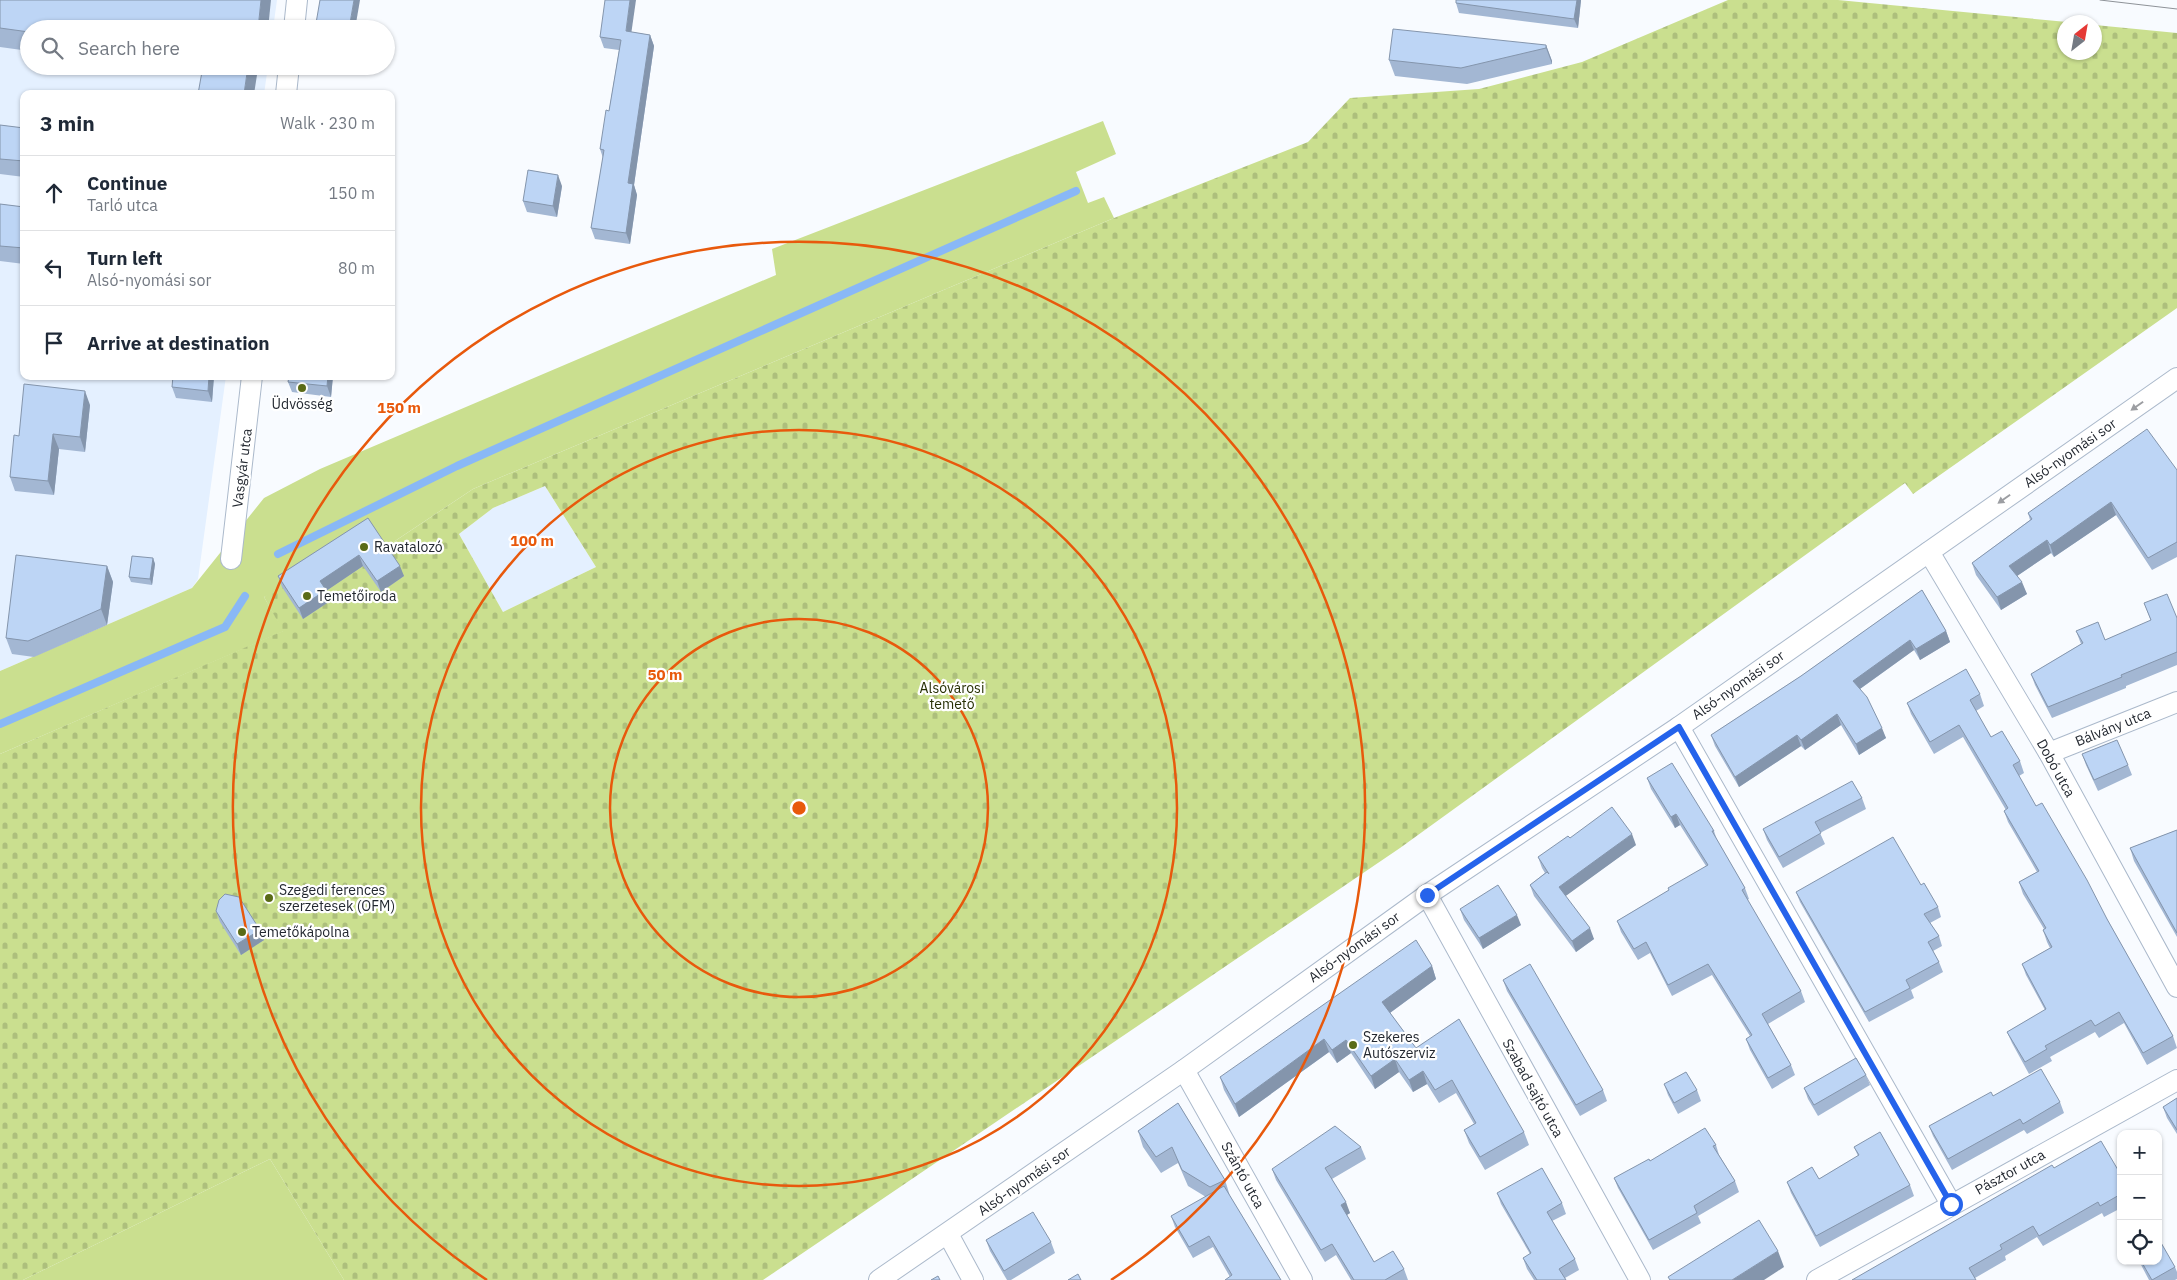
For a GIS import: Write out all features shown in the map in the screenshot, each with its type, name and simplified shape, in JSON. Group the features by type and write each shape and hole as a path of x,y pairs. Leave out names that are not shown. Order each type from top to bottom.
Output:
{"street":[{"path":"295,20 297,0"},
{"path":"286,90 288,75"},
{"name":"Alsó-nyomási sor","path":"879,1280 1184,1070 1427,895 1679,727 2177,378"},
{"name":"Vasgyár utca","path":"231,559 252,380"},
{"name":"Dobó utca","path":"1929,552 2049,753 2177,987"},
{"name":"Bálvány utca","path":"2049,753 2177,702"},
{"path":"1679,727 1951,1204"},
{"name":"Szabad sajtó utca","path":"1427,895 1640,1280"},
{"name":"Szántó utca","path":"1184,1070 1302,1280"},
{"name":"Pásztor utca","path":"1817,1280 2177,1080"},
{"path":"948,1234 973,1280"}],"shaded area":[{"path":"0,0 277,0 274,20 20,20 20,75 267,75 265,90 20,90 20,380 225,380 198,579 192,588 0,671"},
{"path":"545,486 596,567 503,612 459,534 493,508"}],"green space":[{"name":"Alsóvárosi temető","path":"1728,0 1838,0 2057,21 2057,60 2102,60 2102,26 2177,33 2177,308 1913,494 1905,483 1400,848 763,1280 344,1280 270,1159 23,1280 0,1280 0,754 283,631 264,597 371,525 386,547 473,489 1114,218 1308,142 1350,98 1479,89 1582,62","holes":["545,486 596,567 503,612 459,534 493,508"]},
{"path":"1103,121 1116,154 1076,172 1088,203 1104,197 1114,218 473,489 386,547 264,597 284,631 0,754 0,671 192,588 264,498 320,469 776,275 772,249"},
{"path":"270,1159 344,1280 23,1280"}],"building":[{"path":"0,0 261,0 259,20 20,20 20,31 0,28"},
{"path":"320,0 354,0 351,20 317,20"},
{"path":"605,0 630,0 626,31 650,35 628,183 633,184 626,233 591,228 604,150 600,149 606,110 609,111 621,40 600,37"},
{"path":"1456,0 1577,0 1574,19 1456,3"},
{"path":"1393,29 1546,45 1546,48 1461,68 1389,60"},
{"path":"201,75 247,75 245,90 199,90"},
{"path":"0,125 20,128 20,161 0,159"},
{"path":"528,170 558,175 553,206 523,201"},
{"path":"0,204 20,206 20,248 0,246"},
{"path":"173,380 209,380 208,391 172,387"},
{"path":"288,380 328,380 327,386 288,382"},
{"path":"24,384 85,391 80,437 53,434 48,481 10,477 14,435 19,436"},
{"path":"2147,429 2177,470 2177,542 2148,558 2111,502 2050,545 2047,540 2009,566 2022,582 1997,597 1972,563 2032,519 2028,513"},
{"path":"368,518 400,566 377,581 359,555 320,581 326,590 299,608 278,576"},
{"path":"16,555 107,566 101,609 28,641 6,638"},
{"path":"132,556 153,558 150,579 129,577"},
{"path":"1922,590 1946,631 1916,649 1910,640 1853,681 1867,697 1882,728 1856,744 1837,714 1801,740 1797,735 1735,777 1711,735 1801,676"},
{"path":"2167,594 2177,618 2177,652 2048,707 2031,674 2083,643 2076,631 2098,622 2105,640 2151,620 2144,603"},
{"path":"1966,669 1980,694 1970,700 1991,737 2002,731 2020,761 2013,765 2036,806 2042,803 2173,1036 2143,1053 2119,1012 2095,1026 2091,1020 2045,1046 2047,1049 2025,1062 2007,1032 2046,1009 2022,964 2052,947 2043,930 2046,928 2019,882 2039,871 2004,811 2008,808 1959,725 1930,742 1907,703"},
{"path":"2117,740 2128,765 2094,780 2082,754"},
{"path":"1672,763 1714,831 1712,831 1745,888 1742,890 1801,991 1762,1014 1791,1065 1768,1078 1746,1039 1752,1035 1708,964 1668,985 1646,942 1634,949 1617,921 1708,865 1676,814 1671,817 1647,778"},
{"path":"1852,781 1862,798 1815,822 1821,833 1779,857 1763,829"},
{"path":"1612,807 1632,834 1559,887 1590,928 1572,941 1530,885 1547,872 1549,874 1538,857 1568,836 1570,838"},
{"path":"2177,830 2177,933 2130,848"},
{"path":"1893,837 1921,885 1924,883 1938,907 1924,914 1939,936 1928,942 1939,962 1906,980 1910,988 1865,1012 1796,892"},
{"path":"1498,885 1517,915 1479,938 1460,909"},
{"name":"Temetőkápolna","path":"225,894 239,897 260,930 237,944 216,911 219,900"},
{"path":"1416,940 1432,966 1382,1002 1416,1048 1459,1019 1524,1132 1480,1157 1464,1130 1476,1123 1452,1080 1435,1090 1423,1071 1409,1080 1395,1059 1371,1076 1346,1040 1332,1050 1324,1039 1235,1104 1220,1077"},
{"path":"1530,964 1603,1090 1576,1105 1503,980"},
{"path":"1856,1058 1866,1075 1814,1105 1804,1088"},
{"path":"2041,1069 2060,1102 2023,1124 2020,1119 1948,1159 1929,1126 1991,1092 1993,1096"},
{"path":"1686,1072 1697,1090 1674,1103 1664,1084"},
{"path":"2177,1098 2177,1130 2163,1107"},
{"path":"1178,1103 1225,1180 1210,1187 1182,1170 1172,1147 1156,1157 1138,1131"},
{"path":"1335,1126 1361,1147 1325,1168 1346,1202 1341,1205 1374,1262 1393,1251 1404,1269 1385,1280 1354,1280 1332,1244 1321,1250 1272,1169"},
{"path":"1705,1128 1716,1145 1713,1146 1735,1181 1694,1206 1697,1213 1649,1240 1614,1178 1649,1159 1650,1161"},
{"path":"1880,1132 1910,1185 1816,1236 1787,1182 1812,1167 1819,1179 1859,1155 1854,1147"},
{"path":"2101,1141 2117,1168 2117,1196 2100,1206 2098,1202 2039,1236 2033,1226 2000,1245 2002,1249 1969,1268 1976,1280 1852,1280 2052,1165 2054,1168"},
{"path":"1542,1168 1562,1203 1547,1212 1575,1259 1559,1269 1566,1280 1537,1280 1523,1258 1531,1253 1497,1193"},
{"path":"1224,1186 1281,1280 1225,1280 1232,1275 1209,1236 1189,1247 1171,1216"},
{"path":"1033,1212 1051,1242 1004,1271 986,1240"},
{"path":"1759,1220 1778,1251 1732,1280 1670,1280 1668,1277"},
{"path":"2162,1244 2175,1267 2152,1280 2143,1265 2162,1265"},
{"path":"1078,1274 1081,1280 1068,1280"},
{"path":"938,1276 940,1280 931,1280"}],"waterway":[{"path":"278,554 457,466 1076,191"},
{"path":"0,724 225,627 245,596"}],"tram line":[{"path":"2100,0 2177,9"}],"place":[{"name":"Üdvösség","path":"302,388"},
{"name":"Ravatalozó","path":"364,547"},
{"name":"Temetőiroda","path":"307,596"},
{"name":"Szegedi ferences szerzetesek (OFM)","path":"269,898"},
{"name":"Temetőkápolna","path":"242,932"},
{"name":"Szekeres Autószerviz","path":"1353,1045"}],"route":[{"path":"1427,895 1679,727 1951,1204"}]}
